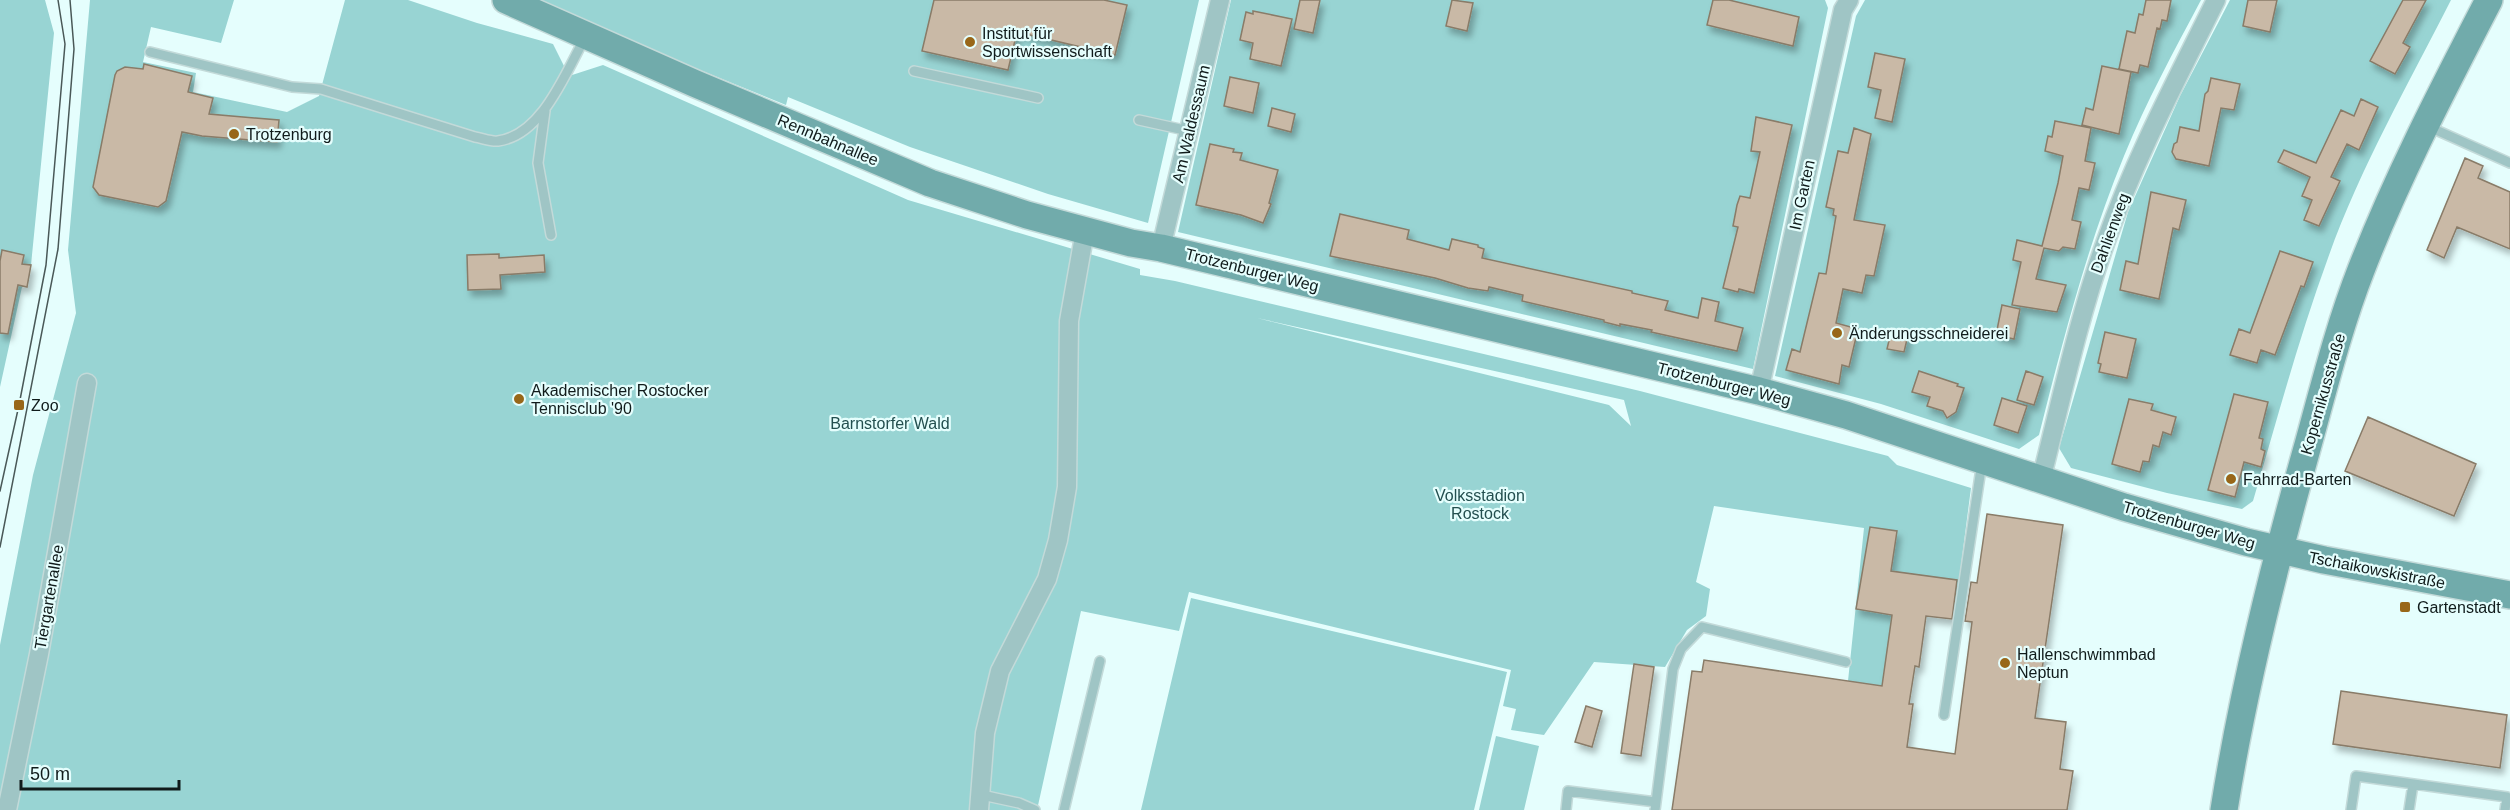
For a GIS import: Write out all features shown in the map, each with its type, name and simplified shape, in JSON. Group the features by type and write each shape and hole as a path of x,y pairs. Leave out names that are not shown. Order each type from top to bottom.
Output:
{"street":[{"name":"Rennbahnallee","path":"506,0 696,84 930,183 1027,215 1085,231 1163,242"},
{"name":"Am Waldessaum","path":"1163,242 1220,0"},
{"name":"Im Garten","path":"1759,391 1843,10 1849,0"},
{"name":"Dahlienweg","path":"2041,480 2089,292 2105,242 2139,156 2216,0"},
{"name":"Kopernikusstraße","path":"2224,810 2233,754 2279,550 2332,356 2360,272 2395,188 2489,0"},
{"path":"980,802 985,733 999,671 1047,579 1058,540 1067,487 1069,321 1085,231"},
{"name":"Trotzenburger Weg","path":"1163,242 1759,391 1846,415 2152,515 2279,550"},
{"name":"Tiergartenallee","path":"7,810 39,654 87,382"},
{"name":"Tschaikowskistraße","path":"2279,550 2510,595"}],"lane":[{"path":"550,235 538,164 545,111 586,35"},
{"path":"150,52 292,87 321,89 475,137 496,141 514,136 545,111"},
{"path":"914,71 1038,98"},
{"path":"1139,120 1189,131"},
{"path":"2425,125 2510,163"},
{"path":"1944,715 1983,460"},
{"path":"1566,810 1568,791 1655,806 1673,669 1681,649 1702,627 1846,662"},
{"path":"1064,810 1100,661"},
{"path":"2351,810 2356,776 2507,797 2505,810"},
{"path":"2409,810 2413,784"},
{"path":"980,802 1019,803 1035,810"}],"green space":[{"path":"0,0 45,0 54,33 31,265 27,287 22,287 0,387"},
{"name":"Barnstorfer Wald","path":"90,0 234,0 221,43 151,27 143,62 196,73 193,92 287,112 319,96 345,0 408,0 477,23 553,44 569,76 603,65 908,200 1140,269 1140,275 1175,281 1640,391 1888,456 1897,465 1971,488 1954,619 1945,618 1951,580 1894,604 1882,686 1848,681 1864,528 1714,506 1696,582 1710,589 1706,616 1687,630 1665,667 1594,662 1544,735 1511,730 1516,709 1503,706 1511,670 1189,592 1179,631 1081,611 1037,810 0,810 0,645 33,475 76,313 68,250","holes":["1257,318 1624,400 1631,426 1609,405"]},
{"path":"539,0 1199,0 1148,223 1048,194 910,147 788,97 786,105"},
{"path":"1231,0 1825,0 1828,8 1753,369 1178,232"},
{"path":"1865,0 2201,0 2142,116 2098,224 2039,435 2019,449 1881,404 1775,376 1856,16"},
{"path":"2230,0 2451,0 2385,127 2341,225 2307,318 2253,501 2242,509 2167,493 2071,468 2059,448 2128,212 2180,96"},
{"path":"1191,598 1507,672 1474,810 1141,810"},
{"path":"1496,736 1539,746 1524,810 1479,810"}],"building":[{"name":"Institut für Sportwissenschaft","path":"934,0 1104,0 1127,5 1115,55 1017,32 1008,70 922,51"},
{"path":"1300,0 1320,0 1313,33 1294,29"},
{"path":"1452,0 1473,3 1467,31 1446,26"},
{"path":"1713,0 1729,0 1799,17 1793,46 1707,25"},
{"path":"2146,0 2171,0 2167,21 2162,20 2160,29 2157,28 2148,67 2140,65 2138,73 2119,69 2127,31 2135,33 2139,14 2143,15"},
{"path":"2248,0 2277,0 2270,32 2243,26"},
{"path":"2403,0 2426,0 2403,43 2410,47 2395,74 2370,61"},
{"path":"1253,11 1292,19 1281,66 1250,59 1253,43 1240,40 1246,12 1253,14"},
{"path":"1875,53 1905,59 1892,122 1875,118 1881,90 1868,87"},
{"name":"Trotzenburg","path":"144,64 192,76 188,92 213,98 209,114 279,120 277,142 202,136 182,132 166,201 158,207 99,195 93,187 115,75 117,71 125,67 143,69"},
{"path":"2102,66 2131,72 2119,134 2082,125 2086,108 2093,110"},
{"path":"1230,77 1259,83 1253,113 1224,106"},
{"path":"2211,78 2240,84 2234,110 2221,108 2209,166 2176,159 2172,152 2180,127 2199,131 2205,94"},
{"path":"2361,99 2378,107 2359,150 2347,144 2331,177 2340,181 2319,226 2304,220 2312,200 2302,196 2310,177 2278,162 2284,150 2316,163 2341,110 2354,116"},
{"path":"1272,108 1295,114 1291,132 1268,126"},
{"path":"1756,117 1792,125 1754,293 1723,288 1738,227 1733,226 1737,205 1740,196 1750,198 1760,152 1751,151"},
{"path":"2055,121 2091,128 2085,161 2095,163 2089,190 2079,188 2072,220 2081,222 2075,249 2063,247 2059,251 2044,248 2036,279 2066,285 2057,312 2012,305 2021,262 2013,260 2017,240 2042,246 2058,183 2063,156 2045,151 2048,136 2052,137"},
{"path":"1854,128 1871,134 1854,220 1885,225 1874,276 1866,275 1862,293 1843,289 1836,323 1858,329 1849,367 1842,365 1839,384 1786,370 1792,349 1800,352 1819,273 1826,274 1836,216 1833,215 1834,209 1826,207 1838,151 1848,153"},
{"path":"1210,144 1242,153 1240,160 1278,170 1269,203 1271,204 1263,223 1241,215 1196,205"},
{"path":"2465,158 2483,166 2478,178 2510,192 2510,249 2457,227 2444,258 2427,250"},
{"path":"2151,192 2186,200 2179,230 2173,228 2159,299 2120,290 2126,261 2138,264"},
{"path":"1340,214 1409,230 1407,239 1449,250 1452,239 1478,245 1484,249 1482,258 1668,301 1665,310 1698,318 1702,298 1719,302 1715,321 1743,328 1737,351 1651,332 1652,330 1620,324 1620,326 1604,322 1604,320 1522,301 1523,295 1489,287 1488,291 1468,288 1435,278 1330,256"},
{"path":"2,250 24,255 22,264 31,265 27,287 18,285 8,334 0,333"},
{"path":"2280,251 2313,262 2304,287 2301,286 2275,355 2261,350 2257,363 2230,355 2239,329 2250,333"},
{"path":"499,254 499,258 544,255 545,272 500,275 501,289 468,290 467,255"},
{"path":"2002,305 2020,309 2014,339 1996,335"},
{"path":"1891,332 1908,335 1904,352 1887,349"},
{"path":"2105,332 2136,339 2127,378 2099,372 2101,364 2098,363"},
{"path":"1919,371 1964,388 1956,412 1947,418 1943,411 1927,406 1930,397 1912,392"},
{"path":"2026,371 2043,377 2034,405 2017,400"},
{"path":"2234,394 2268,402 2259,438 2263,439 2261,449 2265,451 2261,467 2244,462 2235,497 2208,490"},
{"path":"2002,398 2027,406 2018,433 1994,425"},
{"path":"2129,399 2153,404 2151,410 2176,417 2171,435 2163,432 2159,447 2153,445 2149,462 2143,461 2140,472 2112,464"},
{"path":"2368,417 2476,464 2454,516 2345,471"},
{"name":"Hallenschwimmbad Neptun","path":"1987,514 2063,525 2035,718 2066,722 2060,769 2073,771 2067,810 1672,810 1692,671 1702,672 1704,660 1882,686 1892,615 1856,609 1870,527 1897,531 1891,571 1957,580 1952,619 1926,616 1919,667 1915,666 1909,704 1913,704 1907,747 1955,754 1972,622 1965,621 1971,582 1977,583"},
{"path":"1634,664 1654,667 1641,756 1621,753"},
{"path":"2341,691 2507,715 2500,768 2333,744"},
{"path":"1586,706 1602,711 1592,747 1575,742"}],"tram line":[{"path":"0,491 46,265 65,44 58,0"},
{"path":"0,547 58,249 74,49 70,0"}],"place":[{"name":"Institut für Sportwissenschaft","path":"970,42"},
{"name":"Trotzenburg","path":"234,134"},
{"name":"Änderungsschneiderei","path":"1837,333"},
{"name":"Akademischer Rostocker Tennisclub '90","path":"519,399"},
{"name":"Zoo","path":"19,405"},
{"name":"Fahrrad-Barten","path":"2231,479"},
{"name":"Gartenstadt","path":"2405,607"},
{"name":"Hallenschwimmbad Neptun","path":"2005,663"}],"park label":[{"name":"Volksstadion Rostock","path":"1480,504"}]}
